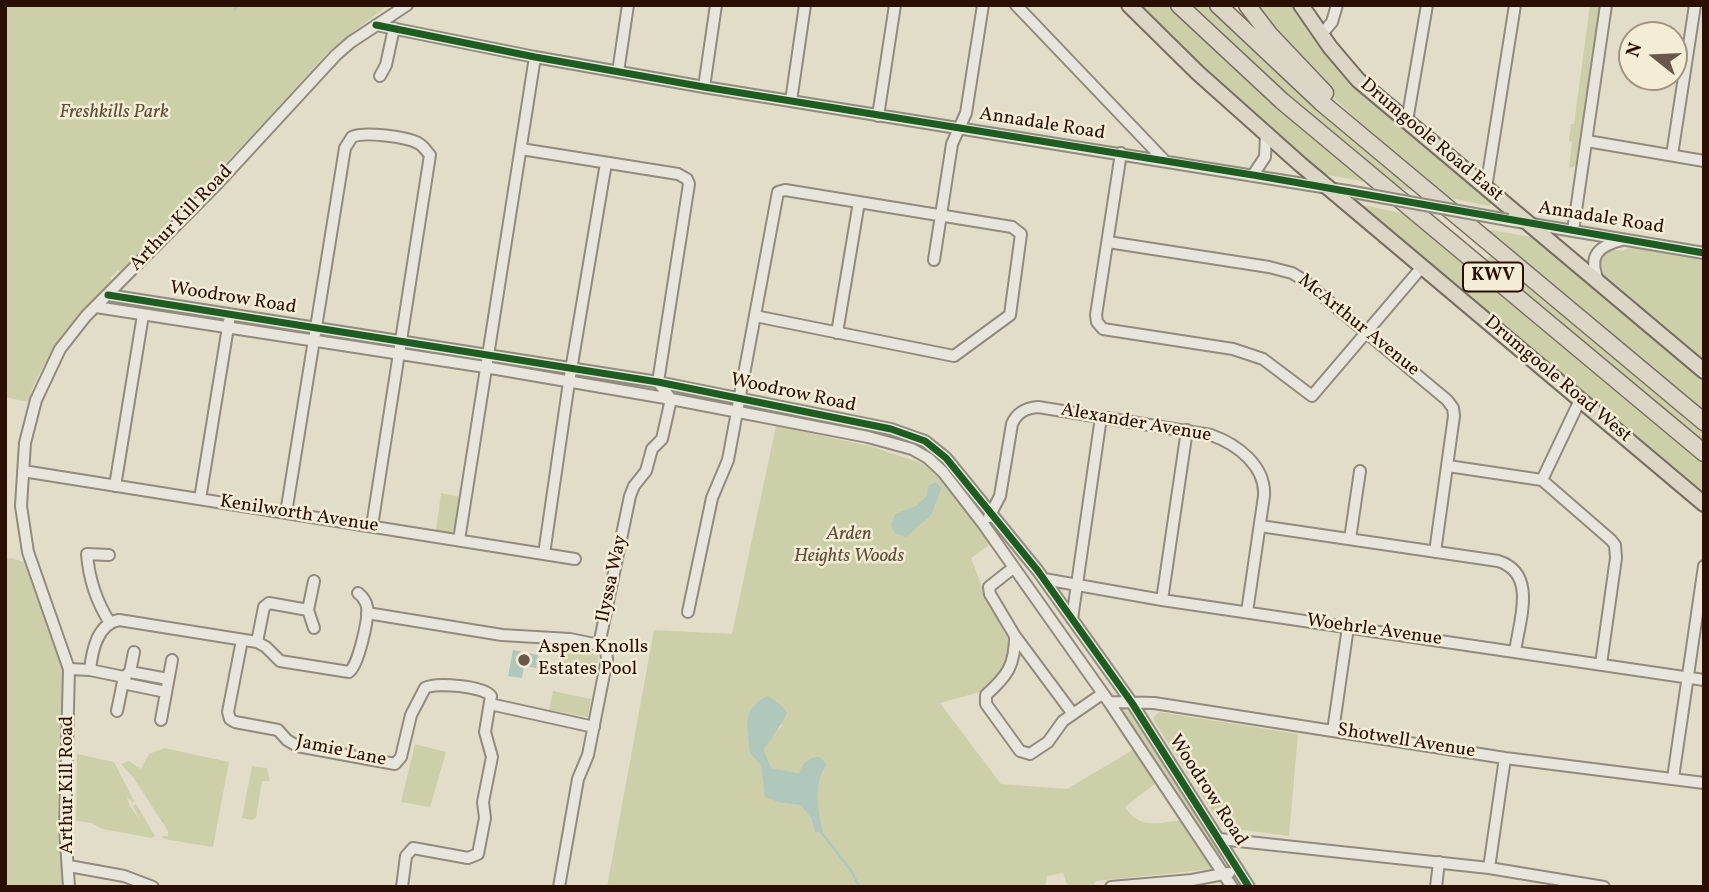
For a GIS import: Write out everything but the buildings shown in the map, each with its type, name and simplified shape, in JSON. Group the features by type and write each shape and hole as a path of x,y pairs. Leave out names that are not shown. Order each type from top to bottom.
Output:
{"highway":[{"name":"KWV","path":"1179,5 1282,101 1704,453"},
{"path":"1187,5 1222,46"},
{"name":"KWV","path":"1218,5 1321,103 1704,422"},
{"path":"1247,5 1270,35 1325,93 1418,182"}],"main road":[{"name":"Drumgoole Road West","path":"1129,5 1266,134 1704,504"},
{"name":"Drumgoole Road East","path":"1301,5 1321,36 1358,80 1704,371"}],"street":[{"name":"Arthur Kill Road","path":"69,887 65,828 69,669 27,552 21,506 30,419 43,382 66,341 96,307 217,184 336,55 407,5"},
{"path":"618,72 628,5"},
{"path":"704,87 716,5"},
{"path":"791,101 805,5"},
{"path":"878,116 895,5"},
{"path":"934,260 952,144 966,113 983,5"},
{"path":"1016,5 1164,160"},
{"path":"1321,36 1332,22 1338,5"},
{"path":"1407,121 1427,5"},
{"path":"1486,188 1515,5"},
{"path":"1573,231 1606,5"},
{"path":"1672,155 1695,5"},
{"name":"Annadale Road","path":"376,25 704,87 1328,187 1704,253"},
{"path":"380,76 386,65 394,28"},
{"path":"459,540 535,57"},
{"path":"286,513 345,148 352,137 365,134 416,142 425,148 429,155 372,526"},
{"path":"1253,175 1265,157 1266,134"},
{"path":"1587,141 1704,161"},
{"path":"521,149 678,174 687,179 689,184 658,382 671,399"},
{"path":"1121,153 1096,315 1099,327 1251,354 1263,359 1312,396 1422,267"},
{"path":"544,554 571,369 606,163"},
{"path":"688,612 712,498 728,460 778,192 785,190 1019,230 1021,238 1010,316 954,356 755,316"},
{"path":"837,332 859,202"},
{"path":"1599,283 1593,265 1599,250 1626,239"},
{"name":"McArthur Avenue","path":"1108,243 1269,267 1292,273 1367,332 1451,404 1454,416 1435,552"},
{"name":"Woodrow Road","path":"108,295 658,382 891,429 925,441 946,458 1044,579 1132,703 1250,887"},
{"name":"Woodrow Road","path":"96,307 485,367 671,399 867,437 912,449 928,458 943,472 984,525 1106,698 1232,887"},
{"path":"116,486 143,315"},
{"path":"200,499 230,315"},
{"name":"Ilyssa Way","path":"559,887 578,779 587,760 607,659 606,650 599,645 630,496 646,471 652,449 663,439 671,399"},
{"path":"1542,480 1580,400"},
{"name":"Alexander Avenue","path":"984,525 1000,496 1010,428 1018,414 1026,409 1038,407 1211,435 1223,440 1250,460 1260,471 1265,487 1247,612"},
{"path":"1072,619 1101,417"},
{"path":"1162,600 1187,430"},
{"path":"1448,466 1542,480 1607,535 1615,545 1616,558 1601,664"},
{"name":"Kenilworth Avenue","path":"23,471 575,559"},
{"path":"1350,539 1360,471"},
{"path":"1260,526 1498,561 1515,569 1522,582 1523,591 1515,652"},
{"path":"109,555 87,554 90,581 110,623"},
{"path":"1673,778 1704,566"},
{"path":"1013,568 991,584 989,591 1015,636 1073,714"},
{"name":"Woehrle Avenue","path":"1044,579 1162,600 1704,680"},
{"path":"314,581 309,610 314,628"},
{"path":"90,670 95,644 110,623 125,621 257,642 280,660 349,672 356,663 367,613 364,598 358,593"},
{"path":"257,642 264,607 269,603 309,610"},
{"path":"367,613 502,635 570,639 599,645"},
{"path":"1333,731 1348,627"},
{"path":"1015,636 1008,673 986,695 985,701 1020,751 1033,753 1048,742 1063,721 1106,698"},
{"name":"Jamie Lane","path":"242,639 228,712 230,719 278,730 297,746 395,764 401,757 411,715 425,688 432,685 485,690 491,696 491,705"},
{"path":"117,710 134,652"},
{"path":"161,720 172,660"},
{"path":"69,669 168,679"},
{"path":"127,674 127,684 166,692"},
{"name":"Shotwell Avenue","path":"1106,698 1132,703 1154,703 1505,758 1704,783"},
{"path":"402,887 406,856 413,848 468,858 478,854 485,818 483,802 492,757 485,732 491,705 594,727"},
{"path":"1489,868 1505,758"},
{"path":"1220,839 1489,868 1600,886"},
{"path":"1436,887 1439,862"},
{"path":"69,866 124,876 153,887"},
{"path":"1111,887 1185,884 1225,875 1238,869"},
{"path":"1525,887 1527,874"}],"green space":[{"name":"Freshkills Park","path":"5,5 388,5 329,51 259,128 120,272 118,270 110,278 112,281 52,352 28,402 5,397"},
{"path":"1138,5 1169,5 1295,122 1374,183 1321,174 1224,88"},
{"path":"1192,5 1211,5 1427,193 1397,188 1268,77"},
{"path":"1252,5 1294,5 1321,45 1493,200 1489,206 1446,197 1357,121 1291,53"},
{"path":"1590,5 1601,5 1576,163 1569,168 1571,124 1574,124"},
{"path":"1363,205 1406,214 1704,462 1704,496 1360,207"},
{"path":"1485,229 1537,238 1704,379 1704,410"},
{"path":"1634,246 1704,258 1704,363 1602,278 1598,271 1600,257 1608,249 1622,251"},
{"path":"1489,256 1495,257 1704,427 1704,446 1487,263"},
{"name":"Arden Heights Woods","path":"776,426 870,446 930,466 937,471 992,543 971,558 1007,638 1009,651 1006,665 991,685 980,692 940,703 1001,784 1067,789 1136,748 1161,779 1125,807 1131,815 1144,822 1184,820 1206,853 1204,856 1213,869 1096,881 1092,887 1068,887 1063,873 1047,876 1045,887 607,887 654,630 732,634","holes":["768,696 782,726 772,735 764,750 770,768 799,773 827,765 818,788 823,831 815,833 811,818 800,805 781,803 766,797 761,765"]},
{"path":"441,493 461,497 456,526 452,533 436,531"},
{"path":"5,559 24,562 63,669 64,715 57,823 63,887 5,887"},
{"path":"561,647 599,654 595,673 557,666"},
{"path":"553,691 591,699 588,717 549,710"},
{"path":"1125,710 1130,713 1223,856 1219,858 1173,785 1124,718 1122,714"},
{"path":"1159,712 1298,734 1289,836 1222,827 1154,721"},
{"path":"415,744 446,752 430,807 401,802"},
{"path":"164,748 229,762 213,847 164,839 162,836 168,836 168,831 133,777 121,764 129,761 141,769 149,754"},
{"path":"77,754 114,762 134,801 133,803 127,797 129,805 140,820 133,806 136,804 155,836 152,838 102,829 92,823 76,821"},
{"path":"252,766 267,768 270,781 262,781 256,818 253,820 242,818"}],"shaded area":[{"path":"935,482 942,487 931,515 906,537 895,533 891,525 895,514 916,506 927,496 928,486"},
{"name":"Aspen Knolls Estates Pool","path":"513,650 538,655 536,668 524,666 522,678 508,676"},
{"path":"768,696 787,713 764,750 771,768 799,773 806,761 820,757 827,765 818,788 823,831 815,833 811,818 800,805 781,803 765,797 761,765 750,753 747,727 749,713 753,707"}],"waterway":[{"path":"235,10 237,5"},
{"path":"821,832 852,872 859,887"}],"cycle path":[{"path":"376,25 704,87 1253,175 1704,253"},
{"path":"108,295 658,382 891,429 925,441 946,458 1038,571 1132,703 1249,887"}],"place":[{"name":"Aspen Knolls Estates Pool","path":"524,660"}]}
